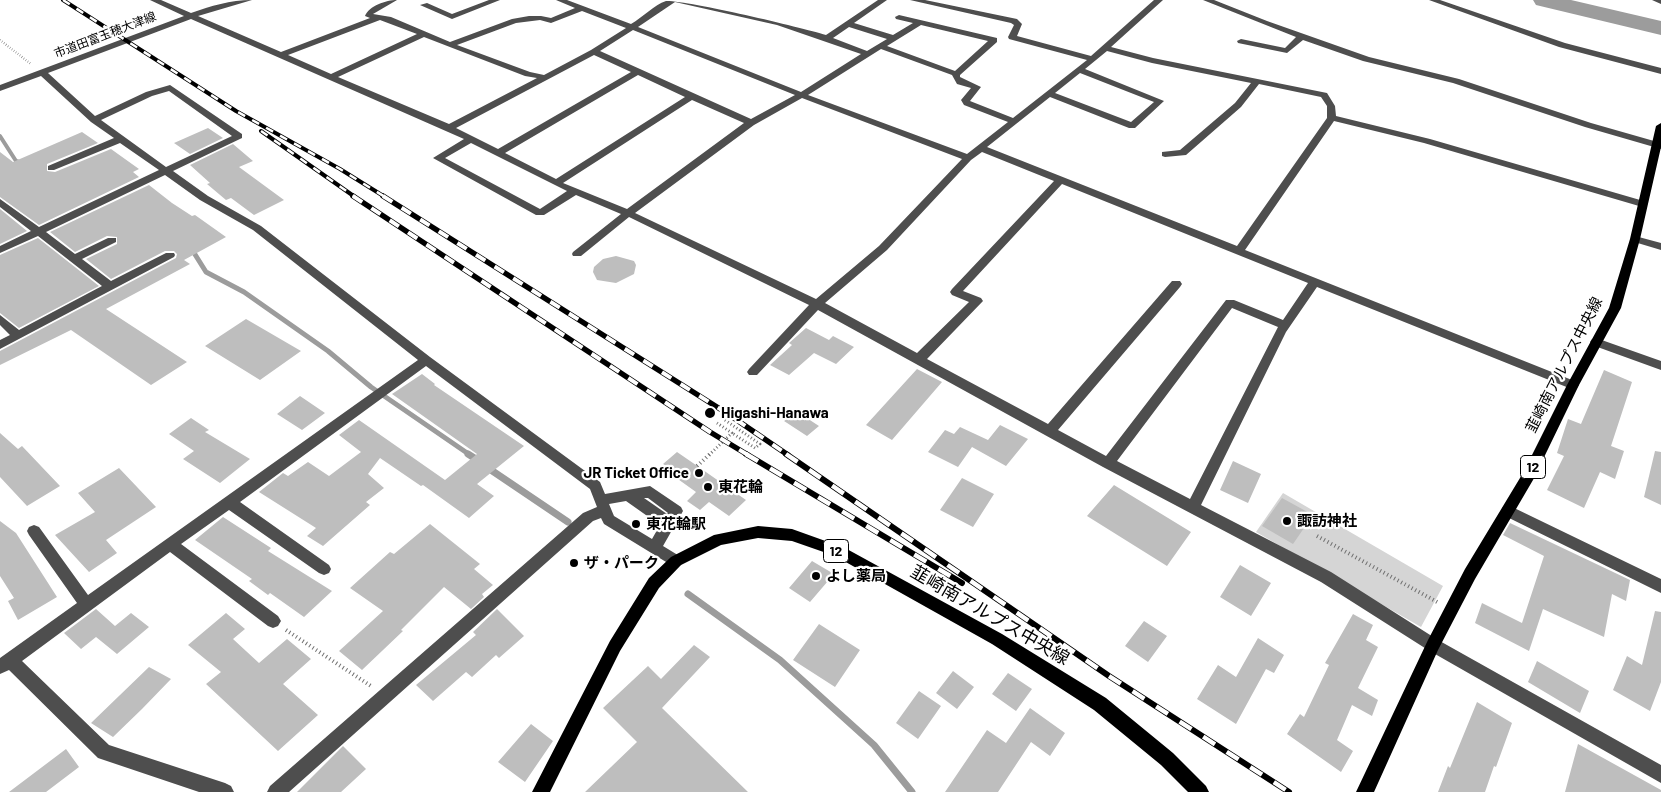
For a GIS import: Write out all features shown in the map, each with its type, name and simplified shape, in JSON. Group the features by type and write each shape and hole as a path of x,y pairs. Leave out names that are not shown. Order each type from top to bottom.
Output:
{"main road":[{"name":"韮崎南アルプス中央線","path":"1365,792 1433,645 1470,574 1528,476 1573,385 1615,308 1659,145 1661,126"},
{"name":"韮崎南アルプス中央線","path":"541,792 615,646 654,583 676,562 719,538 758,532 792,535 840,552 997,639 1100,704 1167,759 1200,792"}],"street":[{"path":"154,0 449,128 556,183 628,213 817,304 920,358 1108,463 1326,577 1433,645 1661,774"},
{"name":"市道田富玉穂大津線","path":"0,88 215,6 248,0"},
{"path":"393,0 370,12 369,16 388,19 450,45 528,74 542,77"},
{"path":"424,5 452,17 496,0"},
{"path":"560,0 633,27 800,96 968,158"},
{"path":"449,128 542,77 594,52 606,42 633,27 660,2 674,0 779,23 827,38 868,54"},
{"path":"827,38 883,0"},
{"path":"914,0 1014,21 1018,24 1018,27 1012,37 1093,59"},
{"path":"753,372 817,304 882,248 968,158 1080,70 1159,0"},
{"path":"1207,0 1366,58 1456,81 1588,125 1659,145"},
{"path":"1433,0 1562,45 1661,72"},
{"path":"1656,0 1661,2"},
{"path":"450,45 498,24 544,16 551,21 583,8"},
{"path":"899,17 994,40 956,74"},
{"path":"280,55 379,18"},
{"path":"577,254 628,213 751,123 800,96 918,23"},
{"path":"848,24 894,38"},
{"path":"331,77 423,34"},
{"path":"1241,41 1286,51 1302,36"},
{"path":"880,46 956,74"},
{"path":"1106,48 1324,96 1332,106 1332,118 1239,252"},
{"path":"594,52 751,123"},
{"path":"1049,94 1132,126 1160,101 1080,70"},
{"path":"42,72 94,120 204,198 257,228 426,360 595,486 610,520 676,562"},
{"path":"498,153 637,72"},
{"path":"956,74 956,78 960,82 977,87 965,100 967,103 1014,122"},
{"path":"1165,154 1183,153 1238,105 1256,82"},
{"path":"0,250 239,136 170,88 150,94 94,120"},
{"path":"556,183 692,96"},
{"path":"1332,118 1427,141 1642,204"},
{"path":"51,168 120,138"},
{"path":"471,139 438,158 540,213 576,191"},
{"path":"981,148 1573,385"},
{"path":"920,358 978,302 956,292 1060,180"},
{"path":"0,202 111,286"},
{"path":"1635,239 1661,247"},
{"path":"76,258 112,240"},
{"path":"0,344 170,255"},
{"path":"1193,506 1285,325 1315,282"},
{"path":"1050,431 1176,284"},
{"path":"1108,463 1230,303 1285,325"},
{"path":"0,320 18,335"},
{"path":"1596,342 1661,366"},
{"path":"225,792 104,752 5,664 426,360"},
{"path":"276,792 603,505 628,495 669,523 654,548"},
{"path":"229,502 324,569"},
{"path":"1508,512 1661,586"},
{"path":"34,531 86,605"},
{"path":"171,545 273,622"}],"path":[{"path":"0,40 42,72"},
{"path":"717,423 755,448 760,444 722,418"},
{"path":"697,466 732,433"},
{"path":"1317,536 1452,610"},
{"path":"273,622 385,696"}],"shaded area":[{"path":"1283,493 1443,586 1421,627 1256,532"}],"building":[{"path":"208,128 223,138 190,154 174,143"},
{"path":"82,132 98,143 47,164 47,171 55,172 111,149 139,169 133,172 139,177 39,225 0,197 0,152 13,162"},
{"path":"233,144 253,161 239,167 284,200 254,215 231,198 226,200 207,184 210,183 190,165"},
{"path":"149,185 172,203 192,216 195,215 226,237 184,260 190,264 106,309 187,362 151,385 71,330 0,365 0,351 176,258 177,254 174,251 165,251 111,279 86,259 117,244 117,237 107,236 75,252 50,232"},
{"path":"0,209 27,231 0,244"},
{"path":"38,238 99,286 19,328 0,313 0,255"},
{"path":"616,256 634,261 636,265 634,274 616,283 597,280 593,272 594,267 603,259"},
{"path":"246,319 301,351 260,380 205,346"},
{"path":"806,328 829,340 833,336 854,347 836,364 814,353 789,375 770,365 792,345 789,343"},
{"path":"917,369 942,382 892,440 866,425"},
{"path":"1604,370 1632,382 1611,446 1624,451 1615,479 1600,472 1584,508 1547,490 1564,456 1557,453 1568,419 1581,424"},
{"path":"422,374 434,385 524,446 477,484 494,496 469,518 423,485 421,486 380,458 368,474 384,488 366,502 370,505 323,546 307,536 316,528 259,492 283,473 288,476 308,462 329,476 361,452 339,435 359,420 445,480 477,454 392,394"},
{"path":"300,396 325,413 302,430 277,414"},
{"path":"796,411 819,426 807,436 784,421"},
{"path":"191,418 209,430 205,432 250,459 220,483 183,459 194,451 169,434"},
{"path":"1000,425 1028,439 1006,466 972,447 958,467 928,452 945,430 954,434 960,427 988,440"},
{"path":"0,433 18,449 22,446 60,486 27,506 0,477"},
{"path":"1655,451 1661,452 1661,505 1644,497"},
{"name":"東花輪","path":"677,452 746,500 729,516 709,502 700,510 687,501 696,492 675,477 679,474 663,464"},
{"path":"1233,461 1261,474 1248,503 1220,490"},
{"path":"119,468 156,507 106,540 117,553 89,572 55,535 95,512 78,493"},
{"path":"962,478 994,494 973,527 940,510"},
{"path":"1114,485 1191,532 1167,566 1087,516"},
{"name":"諏訪神社","path":"1282,498 1313,515 1293,544 1262,526"},
{"path":"223,517 271,548 268,551 332,591 304,617 270,593 268,595 249,581 252,579 195,540"},
{"path":"0,521 16,533 57,597 18,620 8,601 14,598 0,576"},
{"path":"1510,523 1630,580 1626,601 1612,594 1604,637 1543,609 1529,651 1475,623 1482,603 1522,623 1544,556 1503,535"},
{"path":"430,524 480,564 474,569 493,585 482,594 484,597 471,609 444,587 401,630 403,631 362,670 339,651 383,611 350,588 390,552 394,554"},
{"path":"812,561 834,574 810,602 789,588"},
{"path":"1240,565 1271,583 1251,616 1220,597"},
{"path":"96,609 115,626 131,613 149,627 117,654 96,637 81,649 64,633"},
{"path":"497,609 524,636 499,658 496,655 472,677 466,672 433,701 416,685 476,635 473,632"},
{"path":"1655,611 1661,612 1661,682 1650,711 1613,690 1627,656 1642,665"},
{"path":"226,613 245,629 233,639 259,663 287,639 311,659 283,684 318,715 278,751 206,684 221,672 188,645"},
{"path":"1353,614 1373,625 1366,640 1378,647 1358,688 1378,700 1372,716 1352,705 1337,740 1353,751 1341,772 1287,734 1300,714 1304,717 1329,665 1325,663"},
{"path":"1144,621 1167,636 1148,662 1125,646"},
{"path":"819,624 860,650 835,687 793,660"},
{"path":"1258,638 1284,655 1274,673 1266,669 1236,724 1197,699 1218,665 1236,677"},
{"path":"694,645 710,657 662,708 748,792 585,792 637,742 603,708 648,666 661,679"},
{"path":"1537,661 1589,691 1580,713 1528,682"},
{"path":"149,667 171,679 113,737 91,723"},
{"path":"953,671 974,687 957,709 936,693"},
{"path":"1008,673 1032,689 1016,711 992,694"},
{"path":"919,691 941,706 918,739 896,723"},
{"path":"1477,702 1512,723 1496,767 1494,766 1485,792 1438,792 1448,766 1450,768"},
{"path":"1030,708 1065,733 1050,756 1031,742 998,792 945,792 987,730 1006,743"},
{"path":"531,724 553,741 525,782 498,762"},
{"path":"1578,744 1661,790 1661,792 1565,792"},
{"path":"343,746 366,769 341,792 297,792"},
{"path":"66,749 79,767 46,792 9,792"}],"waterway":[{"path":"1544,0 1661,28"},
{"path":"0,136 16,161 23,163"},
{"path":"191,248 206,272 244,292 328,351 371,387 470,455"},
{"path":"468,454 479,461"},
{"path":"488,468 568,522"},
{"path":"688,594 780,660 874,745 912,792"}],"railway":[{"path":"63,0 236,111 340,169 385,197"},
{"path":"261,131 355,197"},
{"path":"353,196 710,432 748,455"},
{"path":"383,196 728,414 788,455"},
{"path":"746,454 962,583"},
{"path":"786,454 1109,676 1289,792"}],"place":[{"name":"Higashi-Hanawa","path":"710,413"},
{"name":"JR Ticket Office","path":"699,473"},
{"name":"東花輪","path":"708,487"},
{"name":"諏訪神社","path":"1287,521"},
{"name":"東花輪駅","path":"636,524"},
{"name":"ザ・パーク","path":"574,563"},
{"name":"よし薬局","path":"816,576"}]}
